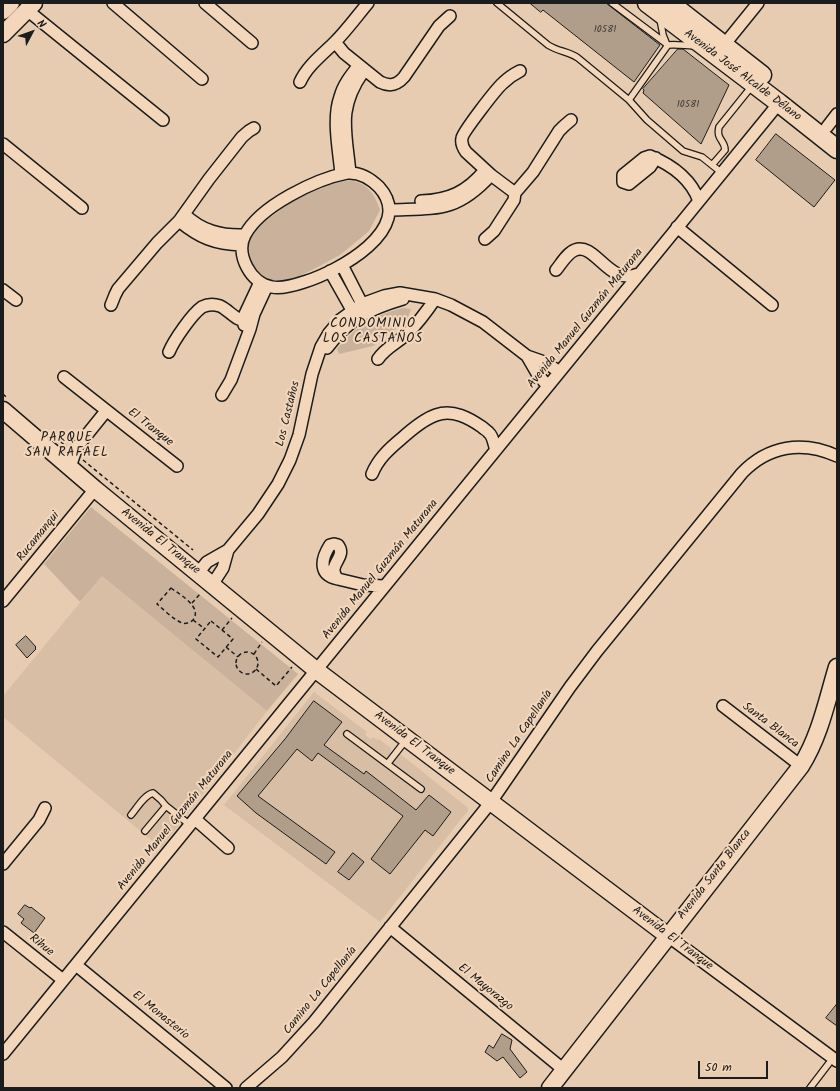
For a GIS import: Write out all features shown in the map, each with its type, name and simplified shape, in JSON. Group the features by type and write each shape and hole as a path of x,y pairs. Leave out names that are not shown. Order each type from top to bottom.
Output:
{"main road":[{"path":"3,11 11,3"},
{"path":"3,34 31,6"},
{"name":"Avenida José Alcalde Délano","path":"659,6 724,45 834,126"},
{"name":"Avenida José Alcalde Délano","path":"659,6 702,46 779,103 837,149"},
{"name":"Avenida El Tranque","path":"6,405 56,455 73,454 95,489 198,573 206,589 407,738 668,936"},
{"name":"Avenida Santa Blanca","path":"550,1088 801,766 809,753 818,732 837,667"}],"street":[{"path":"113,3 202,79"},
{"path":"204,3 252,42"},
{"path":"300,82 317,59 368,3"},
{"path":"724,45 758,3"},
{"path":"31,6 163,120"},
{"path":"334,42 382,84 389,85 398,83 416,62 439,26 450,16"},
{"path":"346,174 337,122 338,104 343,88 361,67"},
{"path":"515,193 488,172 466,152 462,144 462,136 502,84 520,71"},
{"name":"Avenida Manuel Guzmán Maturana","path":"3,1054 779,103"},
{"path":"485,239 492,234 513,202 515,193 533,172 561,128 571,120"},
{"path":"111,304 118,289 157,243 182,217 238,142 245,134 254,128"},
{"path":"3,144 82,208"},
{"path":"656,158 672,168 689,182 699,201"},
{"path":"389,207 438,208 456,204 474,192 488,172"},
{"path":"346,174 364,176 374,182 384,194 389,207 386,224 380,235 342,265 310,280 288,286 276,287 263,284 256,279 248,269 243,254 243,240 256,221 287,197 317,182 346,174"},
{"path":"689,182 700,185 712,185"},
{"path":"182,217 213,232 243,240"},
{"path":"677,227 772,305"},
{"path":"556,270 568,256 576,250 586,250 615,273 628,277 638,274"},
{"path":"330,271 356,313 362,304 342,265"},
{"path":"615,273 620,287 620,297"},
{"path":"169,352 175,339 203,307 211,305 219,306 229,311 238,319 244,321 249,319 263,284"},
{"path":"3,290 16,300"},
{"name":"Los Castaños","path":"362,304 393,294 407,294 435,299 451,305 482,322 527,356 547,363 559,372"},
{"name":"Los Castaños","path":"198,573 207,562 228,550 269,500 284,472 299,435 312,374 317,361 356,313 414,296"},
{"path":"378,359 386,349 402,338 416,325 435,299"},
{"path":"229,311 251,311"},
{"path":"222,395 231,380 250,328 251,311"},
{"path":"244,321 246,338"},
{"name":"Los Castaños","path":"527,356 538,374 548,386"},
{"name":"El Tranque","path":"64,377 177,466"},
{"path":"73,454 106,411"},
{"path":"372,474 376,465 389,450 408,434 436,415 456,413 468,418 490,433 508,434"},
{"path":"490,433 496,450"},
{"name":"Camino La Capellanía","path":"246,1088 282,1057 299,1039 491,802 570,687 597,651 746,468 766,454 790,447 816,449 837,456"},
{"name":"Rucamanqui","path":"3,602 95,489"},
{"name":"Los Castaños","path":"206,589 223,568 228,550"},
{"path":"338,579 363,585 384,586"},
{"path":"363,585 374,600"},
{"name":"Santa Blanca","path":"722,706 801,766"},
{"path":"3,864 39,820 45,808"},
{"path":"192,822 228,848"},
{"name":"El Mayorazgo","path":"390,927 564,1070"},
{"name":"Rihue","path":"3,932 63,980"},
{"name":"Avenida El Tranque","path":"668,936 835,1060"},
{"name":"El Monasterio","path":"76,965 226,1088"}],"lane":[{"path":"498,3 548,45 557,50 572,54 578,58 629,100 646,120 683,151 702,157 722,173"},
{"path":"612,3 668,45 677,44 684,46 702,46"},
{"path":"659,6 663,35 668,45"},
{"path":"629,100 668,45"},
{"path":"712,165 725,150 725,146 719,138 719,127 753,84"},
{"path":"347,734 421,789"},
{"path":"388,763 407,738"},
{"path":"131,815 149,794 153,794 166,806 192,822"},
{"path":"145,831 166,806"},
{"path":"810,1088 835,1060"}],"path":[{"path":"3,394 6,405"},
{"path":"55,436 73,454 193,550"},
{"path":"171,588 191,604 196,614 193,620 189,623 183,624 157,604 171,588"},
{"path":"191,604 206,589"},
{"path":"222,630 232,618"},
{"path":"193,620 205,629"},
{"path":"211,621 222,630 233,639 218,657 196,639 211,621"},
{"path":"254,654 262,642"},
{"path":"226,647 238,656"},
{"path":"244,652 254,654 258,662 256,669 250,673 243,672 238,667 238,656 244,652"},
{"path":"256,669 276,686 292,667"}],"shaded area":[{"path":"341,180 349,180 362,184 371,191 374,196 380,210 369,231 340,255 287,282 264,279 251,262 248,244 256,228 291,202 326,184"},
{"path":"403,308 411,309 407,320 373,346 339,354 337,349 366,322 383,314"},
{"path":"91,507 298,674 267,711 102,576 80,602 44,564"},
{"path":"102,576 267,711 161,848 3,717 3,696"},
{"path":"314,692 367,732 365,735 371,739 373,737 377,740 379,739 391,748 390,753 395,756 399,753 468,808 468,811 380,922 224,805"}],"building":[{"path":"530,3 606,3 660,45 634,82 543,10 541,12"},
{"path":"678,49 683,49 729,85 701,144 643,93 643,89"},
{"path":"776,134 835,180 814,207 756,160"},
{"path":"26,636 36,647 36,649 27,658 16,645"},
{"path":"314,701 342,722 324,745 364,774 366,771 416,810 429,795 451,812 433,836 425,830 390,874 371,859 403,816 318,753 312,761 297,749 258,796 335,852 326,864 256,813 237,796 285,739"},
{"path":"353,853 364,862 349,880 338,872"},
{"path":"25,905 30,908 31,907 45,918 34,933 21,923 24,919 18,914"},
{"path":"837,1004 837,1026 826,1018"},
{"path":"502,1034 512,1040 510,1049 527,1072 520,1078 503,1057 497,1061 485,1052 489,1045 493,1048"}],"district":[{"name":"CONDOMINIO LOS CASTAÑOS","path":"373,332"},
{"name":"PARQUE SAN RAFAEL","path":"67,446"}]}
